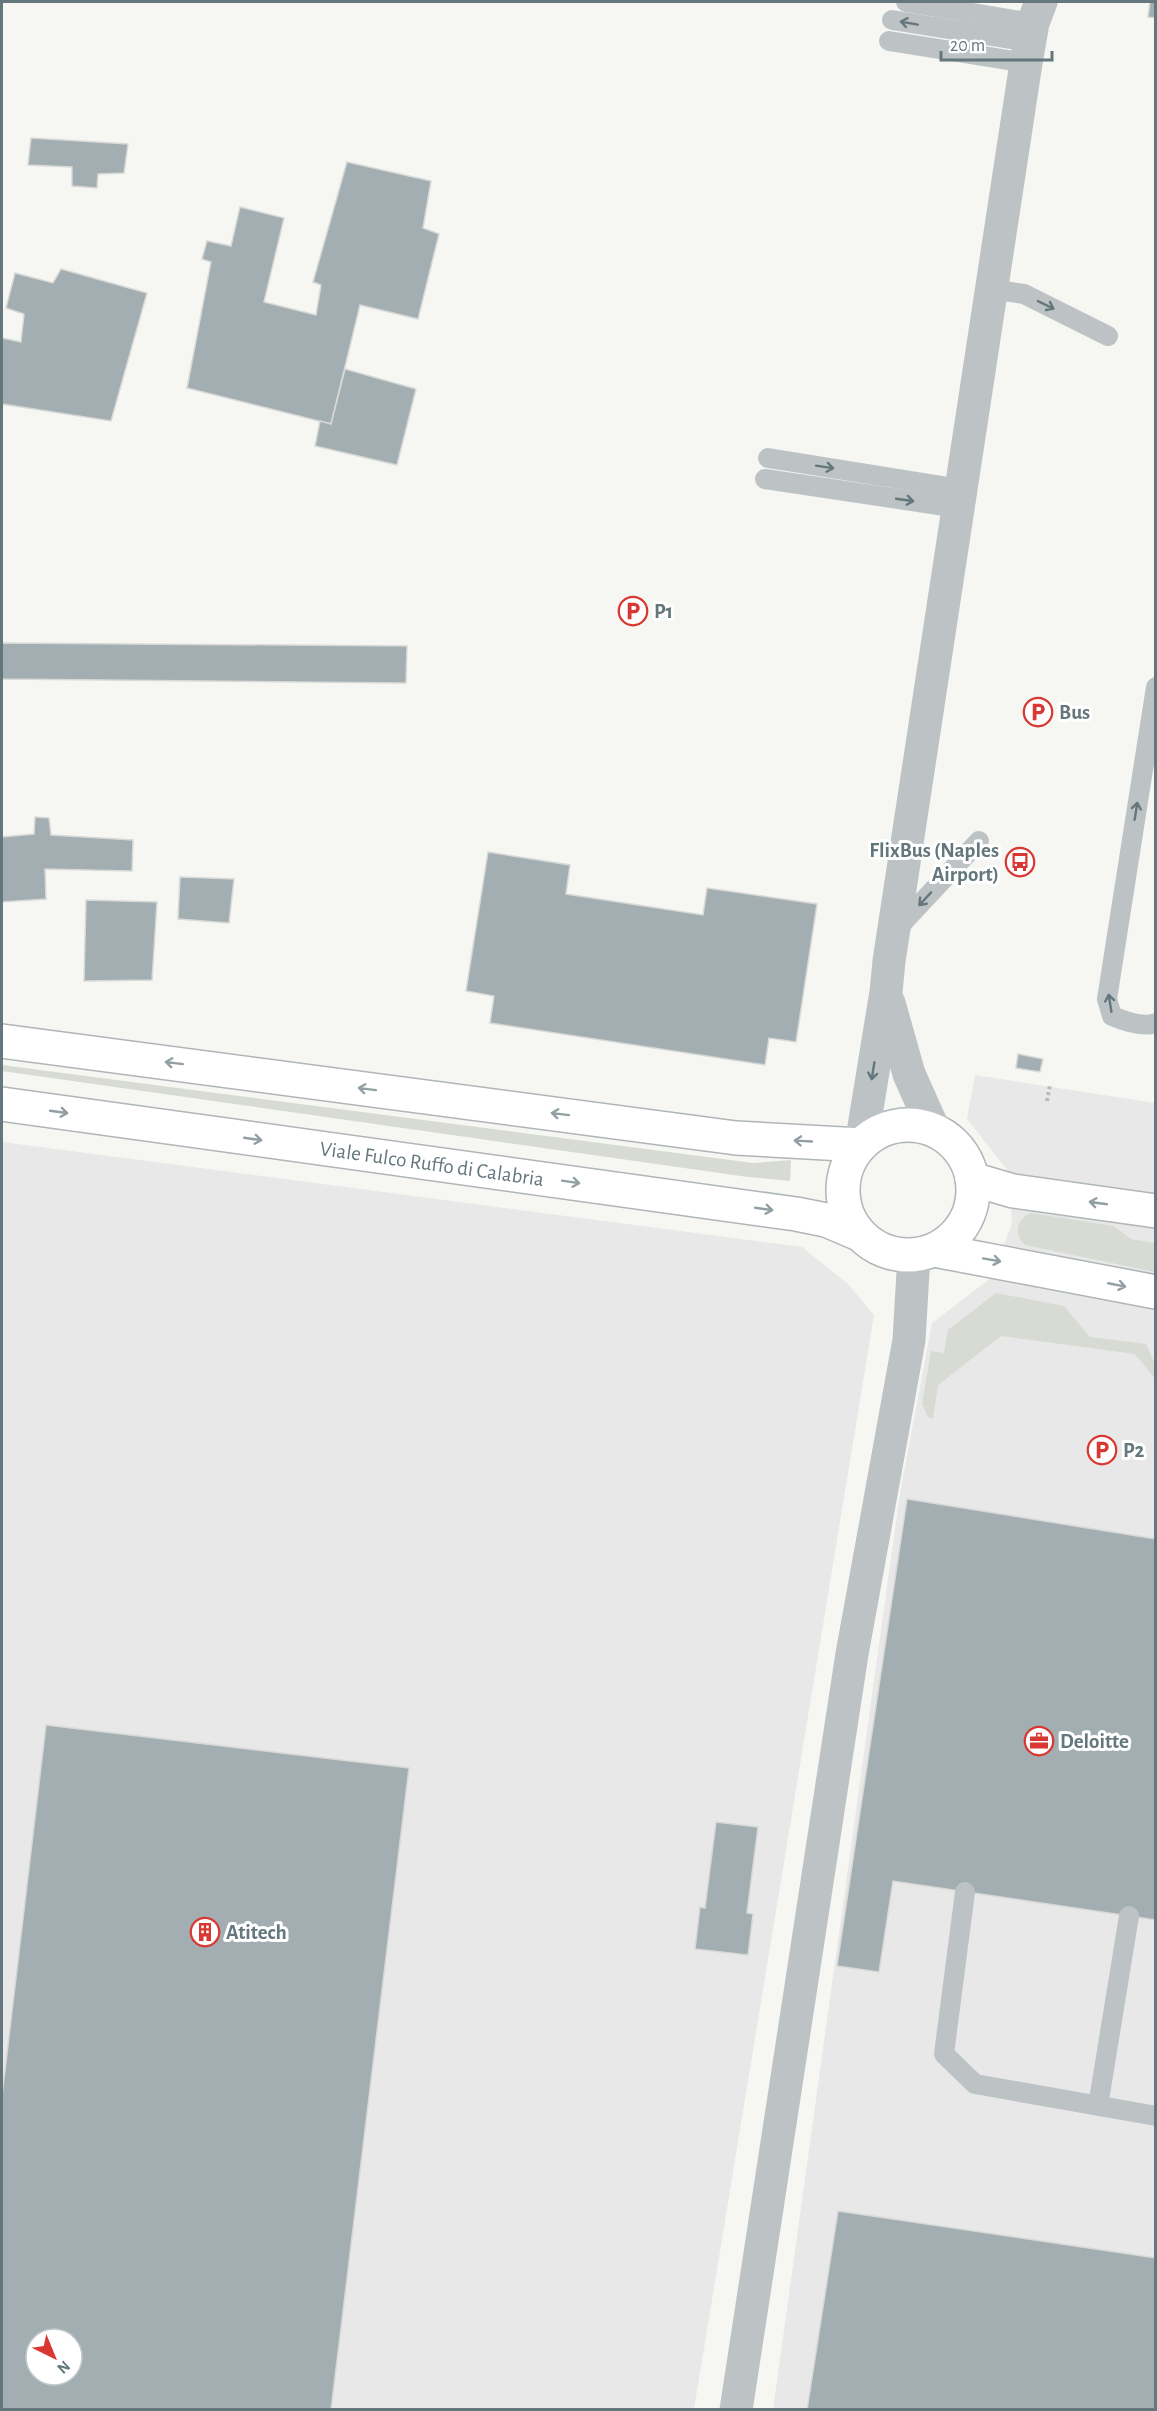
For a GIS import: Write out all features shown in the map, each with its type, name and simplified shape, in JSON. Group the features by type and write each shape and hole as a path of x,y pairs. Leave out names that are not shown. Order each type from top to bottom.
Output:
{"main road":[{"path":"2,1041 736,1138 861,1145"},
{"name":"Viale Fulco Ruffo di Calabria","path":"2,1104 796,1214 826,1220 860,1234"},
{"path":"924,1252 952,1238 965,1221 972,1200 972,1179 965,1159 952,1142 934,1131 914,1125 894,1127 876,1134 861,1145 850,1161 844,1180 844,1199 849,1218 860,1234 874,1246 892,1253 924,1252 1155,1292"},
{"path":"972,1179 1013,1191 1155,1211"}],"street":[{"path":"861,1145 1032,33"},
{"path":"886,992 909,1074 934,1131"},
{"path":"736,2409 852,1654 924,1252"}],"lane":[{"path":"906,2 1032,33"},
{"path":"892,20 1032,33"},
{"path":"889,41 1032,33"},
{"path":"991,289 1024,294 1108,336"},
{"path":"768,458 959,499"},
{"path":"765,479 959,499"},
{"path":"1155,687 1107,999 1112,1016 1126,1022 1151,1025 1155,1023"},
{"path":"893,933 979,841"},
{"path":"965,1892 944,2054 975,2084 1155,2116"},
{"path":"1098,2106 1129,1916"}],"path":[{"path":"1047,1101 1050,1085"}],"shaded area":[{"path":"2,1065 753,1163 791,1160 790,1181 748,1177 2,1071"},
{"path":"975,1075 1155,1103 1155,2409 773,2410 900,1493 932,1323 991,1278 1012,1224 1009,1172 967,1119"},
{"path":"2,1142 802,1247 848,1284 874,1315 694,2409 2,2410"},
{"path":"1030,1213 1114,1226 1131,1239 1155,1243 1155,1272 1025,1245 1019,1237 1018,1228 1025,1216"},
{"path":"996,1293 1064,1306 1090,1337 1146,1344 1155,1364 1155,1379 1135,1354 1001,1336 938,1385 933,1419 928,1417 922,1404 931,1351 944,1353 948,1330"}],"building":[{"path":"1150,2 1156,2 1156,18 1148,17"},
{"path":"31,138 128,144 124,173 98,174 97,188 72,186 72,167 28,165"},
{"path":"347,162 431,181 423,228 439,234 418,319 360,305 331,424 187,388 211,262 202,259 207,241 231,246 240,207 284,218 264,302 316,315 321,285 313,282"},
{"path":"61,269 147,293 111,421 2,404 2,338 21,342 24,314 6,308 15,273 53,283"},
{"path":"345,369 416,389 397,465 315,446 320,421 331,424"},
{"path":"2,643 407,646 406,683 2,679"},
{"path":"35,817 49,818 51,835 133,840 132,871 45,869 46,899 2,902 2,837 34,834"},
{"path":"488,852 570,865 566,894 703,915 707,888 817,904 796,1042 769,1038 765,1065 490,1023 494,996 466,991"},
{"path":"180,877 234,879 229,923 178,919"},
{"path":"86,900 157,902 152,980 84,981"},
{"path":"1018,1054 1043,1059 1040,1072 1016,1068"},
{"path":"907,1499 1156,1539 1156,1920 893,1881 879,1972 837,1966"},
{"name":"Atitech","path":"46,1725 409,1768 331,2410 2,2410 2,2096"},
{"path":"716,1822 758,1827 747,1913 753,1914 748,1955 695,1949 700,1907 705,1908"},
{"path":"838,2211 1156,2258 1156,2410 807,2410"}],"place":[{"name":"P1","path":"633,611"},
{"name":"Bus","path":"1038,712"},
{"name":"FlixBus (Naples Airport)","path":"1020,862"},
{"name":"P2","path":"1102,1450"},
{"name":"Deloitte","path":"1039,1741"},
{"name":"Atitech","path":"205,1932"}]}
